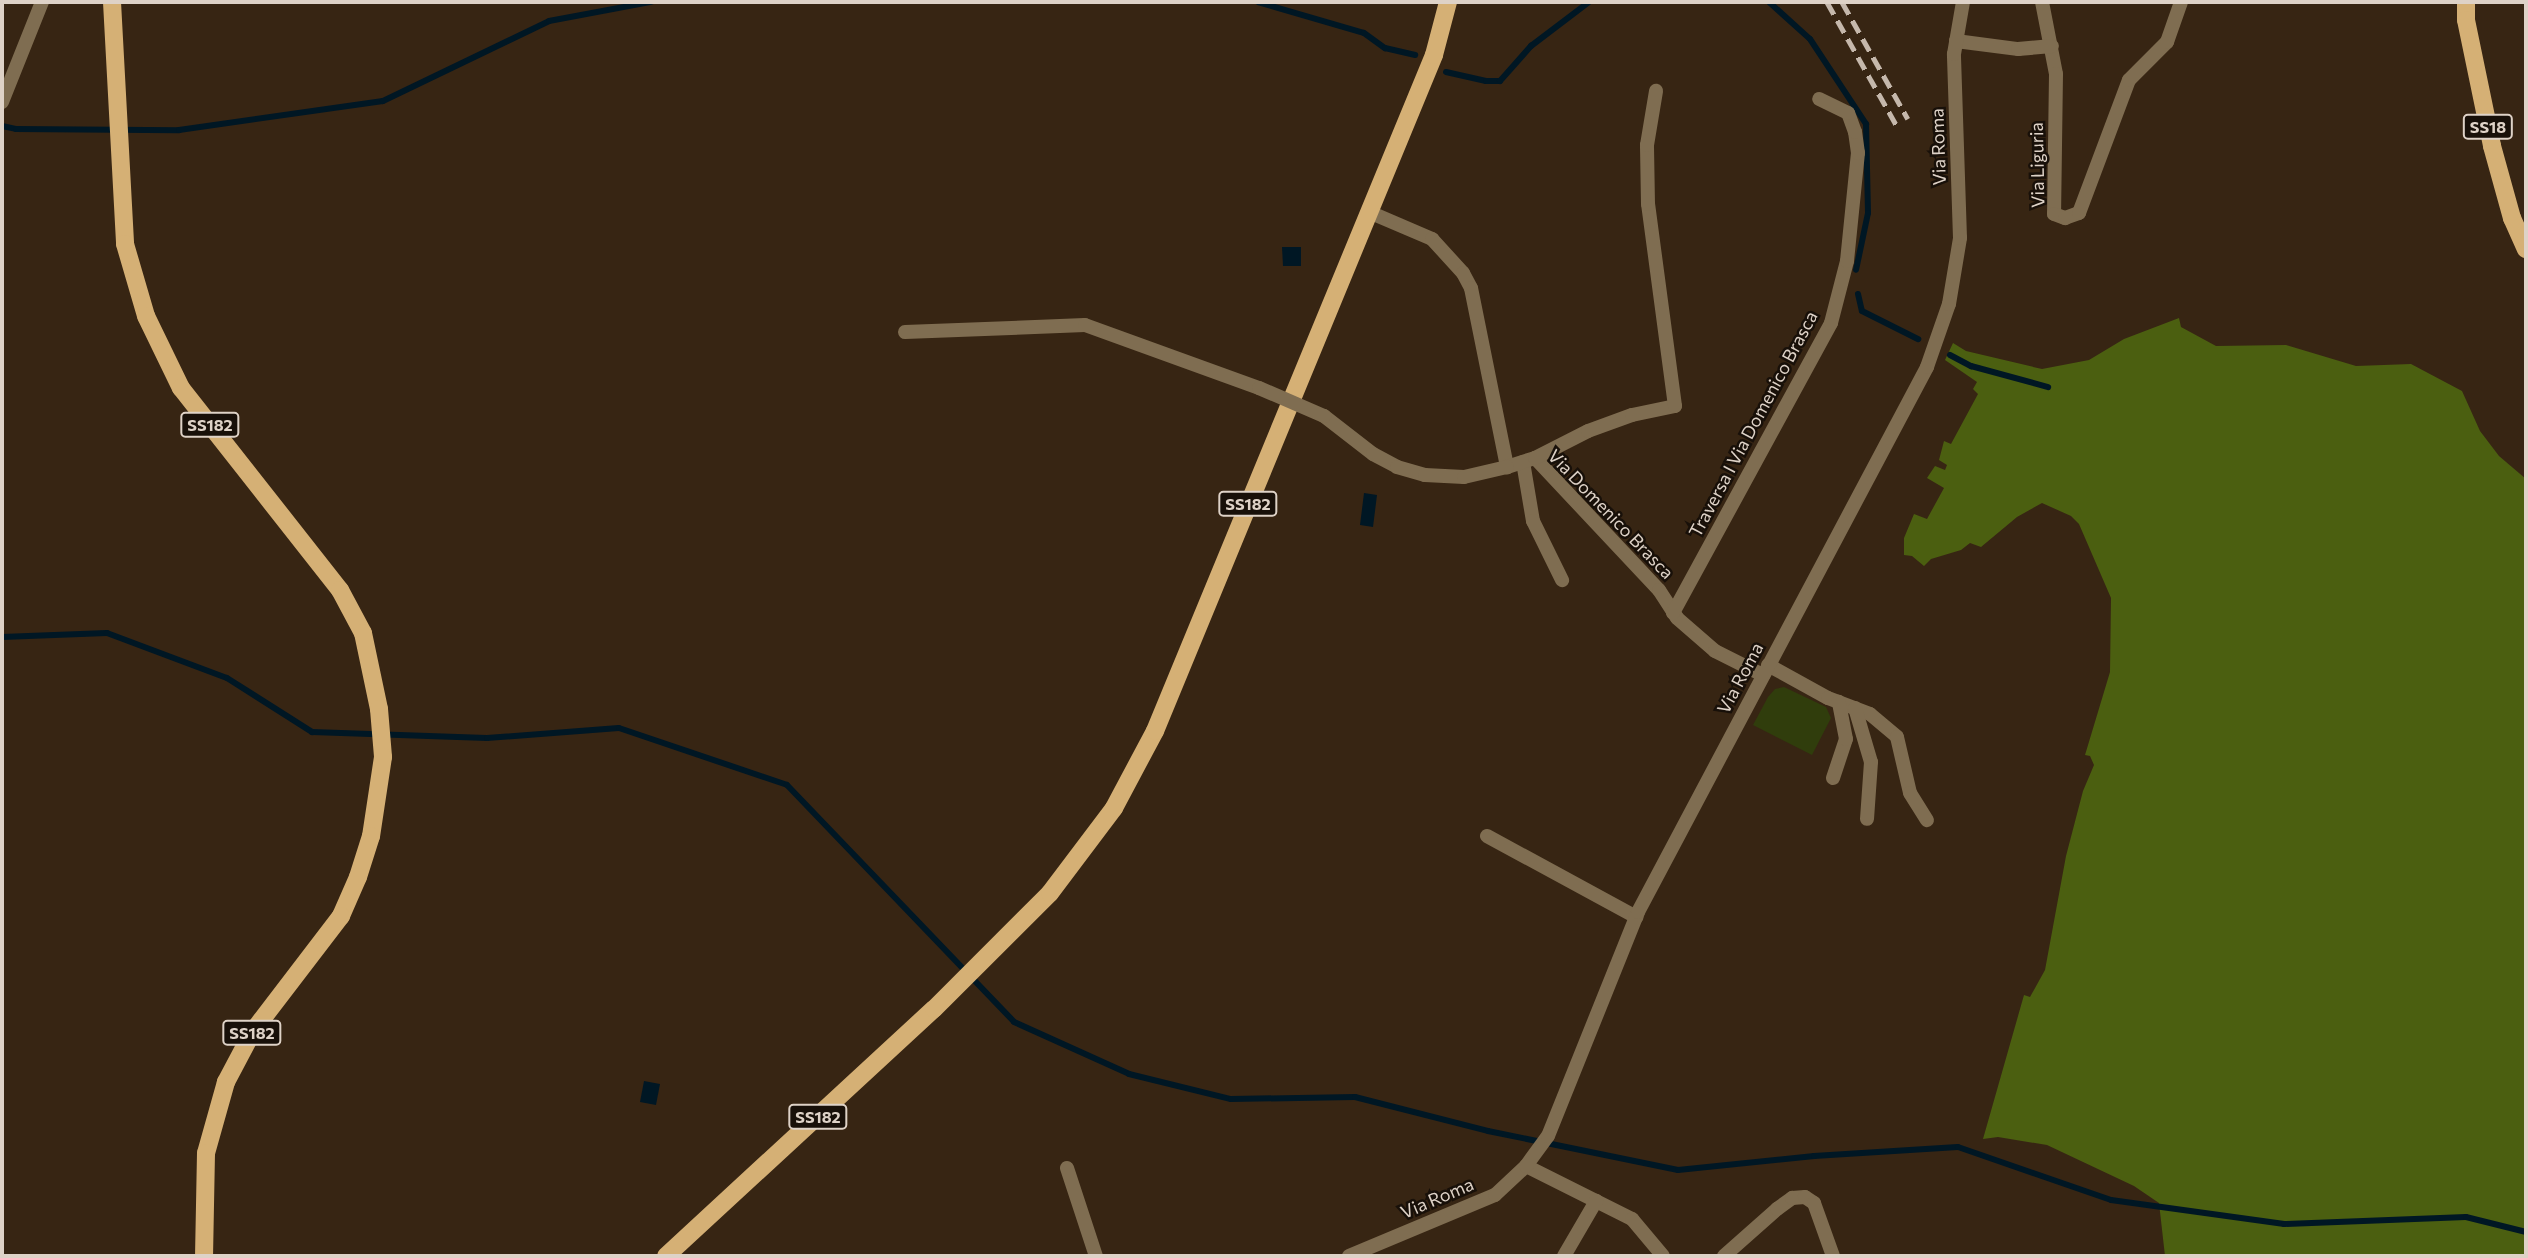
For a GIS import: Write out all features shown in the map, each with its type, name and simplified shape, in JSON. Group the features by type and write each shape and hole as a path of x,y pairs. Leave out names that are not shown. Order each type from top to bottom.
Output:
{"main road":[{"name":"SS182","path":"112,2 116,116 125,244 146,316 181,388 340,590 363,633 373,676 383,757 371,836 341,916 253,1031 226,1082 206,1153 204,1256"},
{"name":"SS182","path":"672,1254 978,966 1050,893 1114,808 1155,731 1434,55 1448,2"},
{"name":"SS18","path":"2466,2 2466,20 2492,146 2512,218 2526,249"}],"street":[{"path":"2,102 42,2"},
{"name":"Via Roma","path":"1349,1256 1495,1195 1525,1166 1548,1136 1636,917 1927,367 1949,304 1960,238 1954,54 1963,2"},
{"path":"1956,41 2018,49 2052,46 2042,2"},
{"name":"Via Liguria","path":"2052,46 2056,74 2054,214 2065,218 2079,213 2129,80 2167,42 2181,2"},
{"path":"1562,580 1533,521 1529,460 1588,431 1632,415 1675,406 1648,204 1647,145 1656,91"},
{"name":"Traversa I Via Domenico Brasca","path":"1673,612 1831,323 1847,261 1858,153 1855,132 1847,113 1819,99"},
{"path":"1368,212 1432,239 1463,273 1471,288 1507,467"},
{"name":"Via Domenico Brasca","path":"905,332 1085,326 1259,388 1324,416 1341,426 1373,454 1406,470 1425,475 1464,477 1529,460 1659,590 1673,612 1715,651 1870,714 1897,737 1910,793 1927,820"},
{"path":"1833,778 1846,739 1839,702"},
{"path":"1855,708 1871,762 1867,819"},
{"path":"1488,836 1636,917"},
{"path":"1525,1166 1632,1219 1663,1256"},
{"path":"1068,1168 1096,1256"},
{"path":"1724,1256 1776,1209 1792,1198 1805,1197 1814,1203 1833,1256"},
{"path":"1564,1256 1596,1201"}],"green space":[{"path":"2179,318 2181,327 2216,346 2286,345 2356,366 2411,364 2462,391 2480,431 2499,456 2526,479 2526,1256 2165,1256 2159,1203 2134,1186 2047,1145 1998,1137 1983,1139 2024,995 2030,997 2045,970 2066,856 2083,791 2094,765 2090,756 2085,755 2110,672 2111,598 2079,524 2071,516 2042,503 2017,517 1981,547 1970,543 1961,550 1931,559 1924,566 1912,556 1904,555 1904,538 1914,514 1927,519 1944,488 1927,478 1935,466 1945,470 1947,465 1939,460 1944,441 1951,444 1978,394 1973,389 1977,382 1945,360 1953,343 1966,351 2042,369 2089,360 2124,339"},
{"path":"1784,687 1826,707 1831,718 1812,755 1753,725 1768,697 1775,689"}],"water":[{"path":"1282,247 1301,247 1301,266 1283,266"},
{"path":"1364,493 1377,495 1373,527 1360,525"},
{"path":"644,1081 660,1084 656,1105 640,1102"}],"waterway":[{"path":"2,126 16,129 179,130 383,101 549,21 651,2"},
{"path":"1258,2 1364,33 1385,48 1415,55"},
{"path":"1446,72 1486,81 1500,81 1531,46 1589,2"},
{"path":"1769,2 1810,39 1866,124 1868,213 1856,270"},
{"path":"1858,294 1862,311 1918,339"},
{"path":"1950,355 1971,366 2048,387"},
{"path":"2,637 107,633 227,678 312,732 487,738 619,728 787,785 1014,1022 1129,1074 1231,1099 1355,1097 1488,1131 1678,1170 1814,1156 1958,1147 2111,1200 2284,1224 2466,1217 2526,1232"}],"railway":[{"path":"1827,2 1897,126"},
{"path":"1842,2 1908,119"}]}
